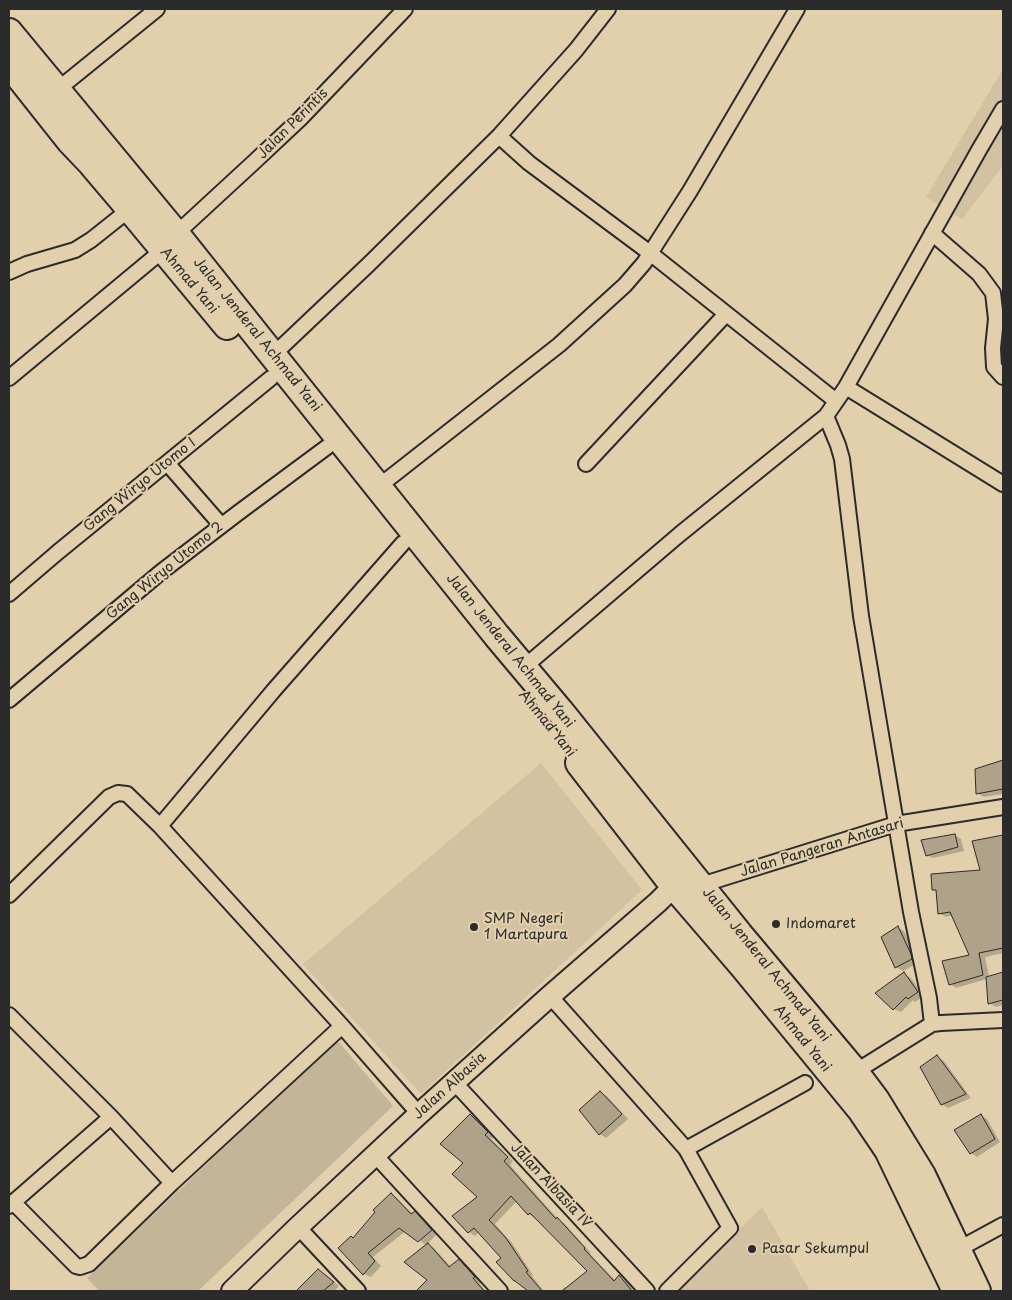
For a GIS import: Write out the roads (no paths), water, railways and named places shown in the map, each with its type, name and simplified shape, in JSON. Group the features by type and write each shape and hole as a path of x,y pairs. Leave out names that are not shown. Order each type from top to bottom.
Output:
{"highway":[{"path":"9,32 57,90 98,156"},
{"name":"Ahmad Yani","path":"9,64 70,141 98,156 120,183 130,209 170,242"},
{"name":"Jalan Jenderal Achmad Yani","path":"120,183 272,366 378,487 523,668 560,711 739,934 786,1003 855,1072 876,1100 922,1175 977,1291"},
{"name":"Ahmad Yani","path":"272,366 327,447 580,764 674,886 786,1003 888,1150 956,1291"}],"street":[{"path":"57,90 157,9"},
{"name":"Jalan Perintis","path":"9,378 170,242 300,119 405,9"},
{"name":"Gang Wiryo Utomo I","path":"9,594 167,463 272,366 368,265 499,136 576,50 608,9"},
{"path":"378,487 560,345 625,285 644,263 690,190 796,9"},
{"path":"523,668 680,534 826,416 846,387 1003,109"},
{"path":"499,136 529,163 650,254 836,401"},
{"path":"9,272 27,264 75,250 91,240 130,209"},
{"path":"932,233 979,274 994,293 996,319 993,348 994,367 1003,377"},
{"path":"586,464 726,314"},
{"path":"846,387 1003,484"},
{"path":"826,416 842,458 861,616 932,1024"},
{"name":"Gang Wiryo Utomo 2","path":"9,700 161,572 327,447"},
{"path":"167,463 221,525"},
{"path":"160,826 274,690 403,543"},
{"path":"9,895 109,797 118,793 127,794 160,826 342,1026 419,1114"},
{"name":"Jalan Pangeran Antasari","path":"701,885 896,824 1003,807"},
{"name":"Jalan Albasia","path":"232,1291 419,1114 674,886"},
{"path":"550,996 686,1149 730,1228 667,1291"},
{"path":"9,1015 172,1183"},
{"path":"855,1072 932,1024 1003,1020"},
{"path":"111,1118 11,1204 80,1268 94,1260 172,1183 342,1026"},
{"name":"Jalan Albasia IV","path":"454,1082 647,1291"},
{"path":"686,1149 804,1084"},
{"path":"375,1155 500,1291"},
{"path":"957,1250 1003,1225"},
{"path":"298,1227 358,1291"}],"place":[{"name":"Indomaret","path":"776,924"},
{"name":"SMP Negeri 1 Martapura","path":"474,927"},
{"name":"Pasar Sekumpul","path":"752,1249"}]}
